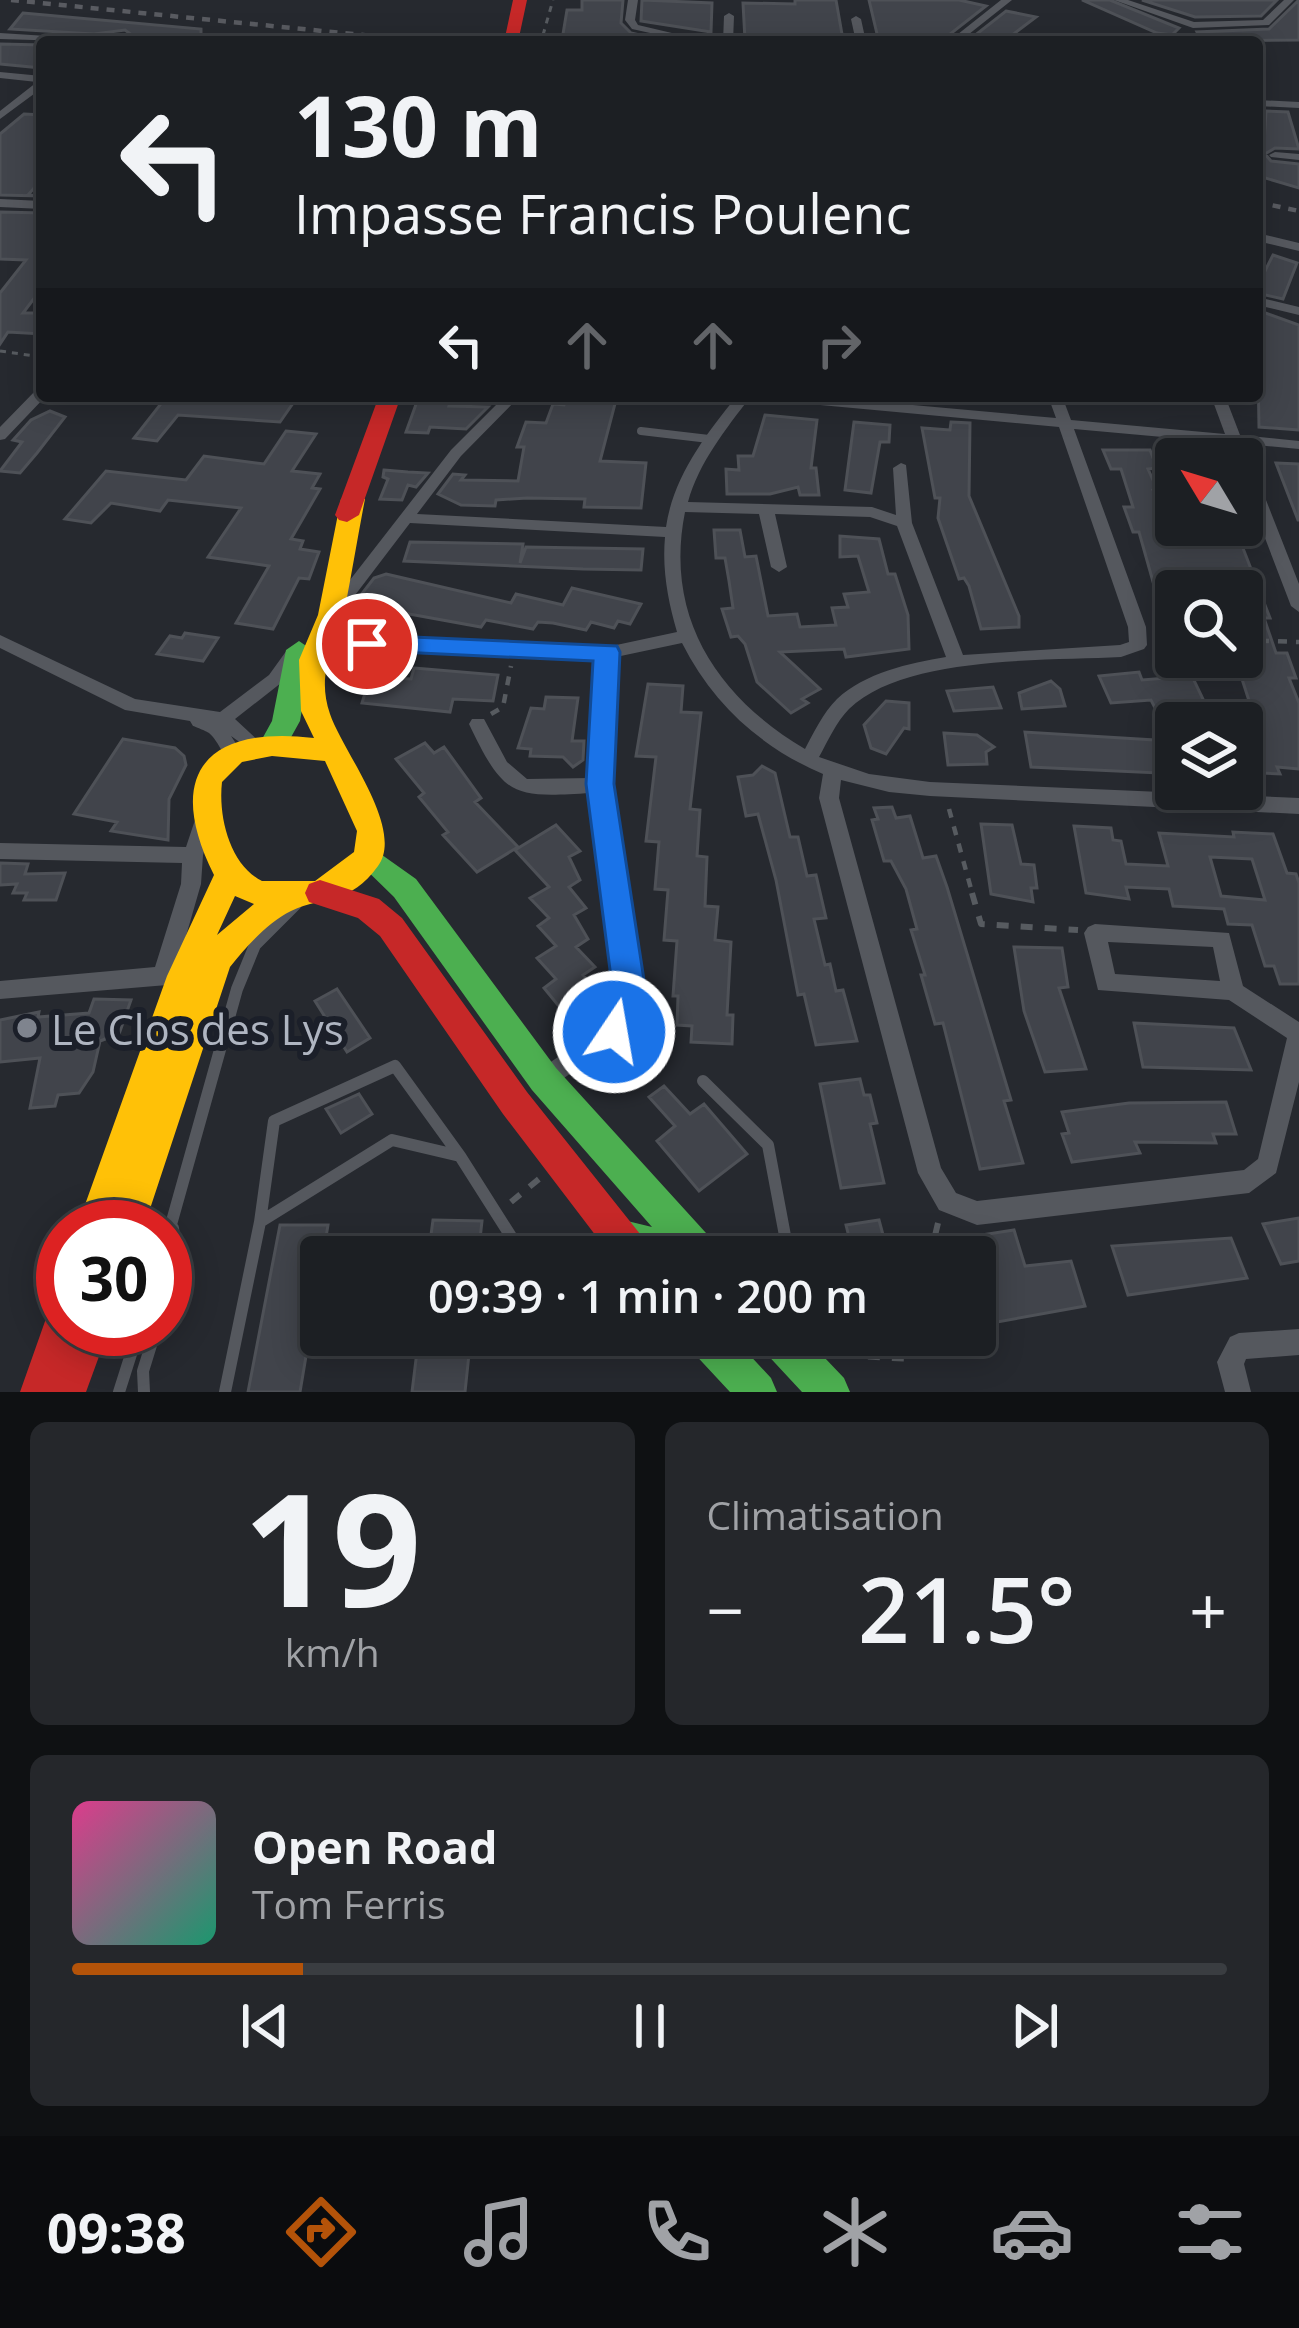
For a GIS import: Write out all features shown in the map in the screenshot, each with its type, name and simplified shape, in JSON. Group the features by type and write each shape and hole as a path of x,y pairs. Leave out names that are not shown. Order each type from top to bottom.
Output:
{"main road":[{"path":"512,36 520,0"},
{"path":"388,402 286,721 214,772 205,795 206,811 229,875 255,892 304,895 368,908 391,927 618,1236"},
{"path":"353,500 331,615 306,651 314,711 372,831 368,857"},
{"path":"255,747 301,742 331,752"},
{"path":"133,1200 216,960 235,937 368,857"},
{"path":"368,857 405,889 544,1079 684,1236"},
{"path":"104,1200 173,976 229,875"},
{"path":"40,1392 52,1356"},
{"path":"66,1392 79,1356"},
{"path":"724,1356 757,1392"},
{"path":"796,1356 830,1392"}],"street":[{"path":"633,0 630,20 635,27 677,36"},
{"path":"961,36 1007,0"},
{"path":"1120,0 1196,25 1262,25 1289,0"},
{"path":"728,36 729,16"},
{"path":"856,19 860,36"},
{"path":"0,36 36,38"},
{"path":"0,75 36,80"},
{"path":"0,116 36,86"},
{"path":"1263,103 1299,105"},
{"path":"1275,155 1299,158"},
{"path":"0,203 36,206"},
{"path":"1263,238 1299,247"},
{"path":"1263,302 1299,311"},
{"path":"0,436 36,398"},
{"path":"331,615 456,453 507,402"},
{"path":"739,402 710,439 676,507 670,570 684,638 719,691 769,736 833,770 867,781 1299,806"},
{"path":"830,402 1224,438"},
{"path":"809,758 845,703 879,679 914,668 1121,651 1138,645 1138,627 1057,402"},
{"path":"1220,402 1235,438"},
{"path":"1263,442 1299,445"},
{"path":"902,468 904,523 958,663"},
{"path":"676,507 872,512 904,523"},
{"path":"766,510 779,567"},
{"path":"1263,512 1299,606"},
{"path":"406,518 671,532"},
{"path":"367,644 607,652 684,638"},
{"path":"0,641 131,705 223,719 255,747"},
{"path":"223,719 306,651"},
{"path":"544,1079 614,1032 629,993 600,784 607,652"},
{"path":"189,717 255,747"},
{"path":"478,724 501,775 518,785 532,789 600,784"},
{"path":"833,770 830,798 930,1173 948,1202 977,1213 1249,1180 1268,1165 1298,1032 1233,991 1106,983 1095,933 1222,939 1233,991"},
{"path":"0,990 173,976 193,855 206,811"},
{"path":"0,850 193,855"},
{"path":"1238,1392 1230,1362 1239,1346 1299,1342"}],"lane":[{"path":"640,431 710,439"},
{"path":"178,1200 237,989 255,945 304,895"},
{"path":"226,1392 260,1222 274,1121 394,1066 511,1236"},
{"path":"703,1081 768,1145 785,1236"},
{"path":"260,1222 392,1140 460,1156"},
{"path":"119,1392 130,1356"},
{"path":"144,1392 148,1356"}],"path":[{"path":"543,35 553,0"},
{"path":"0,351 36,356"},
{"path":"1263,641 1299,642"},
{"path":"478,724 502,707 515,649"},
{"path":"943,789 981,924 1095,933"},
{"path":"497,1213 545,1175 537,1163 554,1151"},
{"path":"937,1236 948,1202"},
{"path":"857,1356 910,1356"}],"building":[{"path":"582,0 623,0 621,23 631,33 644,36 563,34 567,10 582,10"},
{"path":"642,0 712,3 711,32 641,21"},
{"path":"795,0 836,0 842,36 745,36 743,3 795,4"},
{"path":"869,0 959,0 986,6 946,36 878,36"},
{"path":"1082,0 1110,0 1179,28 1172,35 1157,33"},
{"path":"1142,0 1277,0 1261,16 1195,17"},
{"path":"1299,0 1299,40 1199,36 1197,32 1269,29"},
{"path":"1006,11 1036,17 1011,36 974,36"},
{"path":"23,13 201,29 201,36 132,36 125,30 94,34 10,29"},
{"path":"0,44 36,45 36,67 0,64"},
{"path":"1266,111 1288,112 1299,149 1275,148 1265,154 1271,161 1299,164 1299,188 1263,177"},
{"path":"24,114 36,115 36,186 28,195 36,196 0,195 0,134"},
{"path":"0,212 36,213 36,296 23,313 36,313 36,334 8,332 0,344 0,293 26,260 0,259"},
{"path":"1273,255 1297,263 1283,299 1263,294 1263,275"},
{"path":"1263,312 1299,325 1299,430 1259,427"},
{"path":"162,402 294,402 280,422 178,415 157,441 134,438"},
{"path":"417,402 488,407 466,429 430,427 428,433 406,432"},
{"path":"615,402 600,461 646,463 641,508 584,507 585,499 527,498 496,500 495,506 461,505 438,494 453,474 465,475 461,480 518,481 524,447 517,447 526,422 546,423 553,404"},
{"path":"50,411 65,417 37,453 20,473 0,471 22,442 13,440 31,420"},
{"path":"765,415 817,420 811,468 816,468 819,495 800,495 798,487 770,494 727,494 726,469 739,470 738,456 753,456"},
{"path":"854,422 890,425 889,442 880,442 871,493 845,490"},
{"path":"951,422 970,423 969,496 1019,616 1019,627 981,629 969,586 964,578 959,579 938,518 940,498 935,498 922,428 950,430"},
{"path":"286,431 316,434 292,471 320,474 312,488 320,489 291,539 303,541 300,549 319,552 309,579 299,578 273,629 236,623 269,566 208,557 241,508 168,500 160,511 111,503 91,523 65,519 106,471 186,480 204,456 264,464"},
{"path":"1103,450 1150,450 1155,463 1155,468 1148,469 1155,485 1155,546 1242,546 1251,570 1155,570 1155,589 1139,532 1133,532 1124,507 1133,507 1121,469 1111,469"},
{"path":"1276,463 1299,464 1299,520 1298,520"},
{"path":"384,470 428,473 416,487 408,485 402,500 380,499 388,479 383,477"},
{"path":"714,530 740,530 745,557 756,556 768,616 797,614 800,627 836,625 832,608 848,607 844,594 869,592 858,556 840,557 840,536 879,539 888,574 895,574 908,615 909,649 846,657 844,649 780,652 820,689 802,699 808,703 791,713 757,682 745,644 738,636 731,637 722,609 733,608 729,581 725,558 716,558"},
{"path":"410,542 523,544 520,563 526,547 643,549 641,570 583,569 404,561"},
{"path":"386,574 511,603 516,594 563,605 572,588 641,604 630,624 618,621 614,628 591,622 586,630 538,622 533,629 486,620 481,627 354,604 374,578"},
{"path":"1263,600 1276,653 1287,653 1296,678 1289,678 1299,703 1299,769 1277,767 1280,774 1263,773 1263,702 1249,702 1242,678 1263,678"},
{"path":"185,633 218,638 203,661 157,654 170,636 182,638"},
{"path":"414,668 498,675 493,701 453,699 450,712 362,703 370,677 411,679"},
{"path":"1139,672 1142,680 1193,678 1204,702 1155,702 1155,708 1151,700 1111,703 1099,676"},
{"path":"1051,681 1060,689 1065,706 1022,709 1019,693"},
{"path":"648,684 683,686 681,712 701,713 690,809 700,810 697,856 707,857 705,906 718,907 715,940 731,942 727,1015 733,1015 732,1044 691,1042 692,1026 677,1025 678,996 673,996 677,941 664,940 668,890 655,889 659,842 646,841 656,757 636,756"},
{"path":"993,687 1001,708 954,711 947,691"},
{"path":"546,697 578,698 572,741 584,741 583,760 573,767 563,757 530,756 531,749 518,748 531,708 544,709"},
{"path":"886,701 909,703 909,729 904,728 886,754 871,748 864,725"},
{"path":"1025,732 1155,740 1155,773 1031,767"},
{"path":"944,733 977,735 994,747 986,752 987,764 948,765"},
{"path":"123,739 175,748 184,756 186,765 169,799 168,840 111,831 117,822 74,814"},
{"path":"425,743 434,753 444,747 481,798 475,802 518,847 477,872 443,835 448,832 419,797 424,793 396,759"},
{"path":"762,766 775,773 790,837 798,837 807,876 816,875 826,918 814,919 825,965 830,964 836,991 843,990 857,1041 816,1045 804,994 798,995 758,814 746,816 738,777 753,775"},
{"path":"892,807 896,818 910,816 923,858 936,856 1011,1100 1004,1101 1023,1163 980,1169 943,1023 935,1024 921,975 925,975 911,930 917,929 906,889 891,861 884,861 872,820 878,819 874,808"},
{"path":"981,824 1012,825 1021,864 1034,865 1037,888 1031,888 1033,902 991,894"},
{"path":"556,825 580,851 569,857 580,880 569,887 586,908 574,915 588,939 576,947 595,967 583,975 595,988 562,1010 544,988 556,979 537,958 556,946 538,926 549,918 530,898 549,887 515,850"},
{"path":"1074,826 1111,828 1113,840 1121,841 1126,864 1168,866 1159,833 1273,834 1287,873 1296,874 1299,883 1299,984 1280,984 1274,966 1265,966 1252,925 1228,924 1224,909 1173,906 1169,889 1126,887 1129,899 1086,893","holes":["1210,857 1252,859 1265,900 1221,896"]},
{"path":"0,863 28,864 25,874 65,873 56,900 24,900 27,893 13,893 17,884 0,885"},
{"path":"1014,947 1062,948 1068,987 1059,988 1086,1069 1045,1072 1024,1011"},
{"path":"337,989 370,1038 347,1052 315,1001"},
{"path":"94,999 131,1000 119,1034 100,1041 93,1072 79,1093 58,1095 55,1106 30,1108 40,1058 0,1062 0,1020 39,1012 38,1017 89,1013"},
{"path":"1134,1023 1234,1028 1251,1070 1143,1067"},
{"path":"860,1079 877,1123 870,1124 884,1183 841,1188 820,1084"},
{"path":"664,1086 690,1114 704,1104 747,1154 699,1191 657,1141 675,1126 649,1097"},
{"path":"359,1094 372,1114 341,1133 326,1109"},
{"path":"1226,1102 1236,1134 1213,1134 1216,1143 1135,1142 1140,1153 1072,1162 1062,1134 1069,1133 1062,1112 1129,1103"},
{"path":"1299,1218 1299,1261 1281,1264 1263,1224"},
{"path":"433,1220 482,1221 480,1236 431,1236"},
{"path":"879,1220 883,1236 849,1236 846,1225"},
{"path":"280,1225 328,1225 326,1236 300,1236 300,1356 306,1356 300,1392 248,1392"},
{"path":"1014,1230 1025,1266 1071,1261 1085,1306 996,1322 996,1236 975,1236"},
{"path":"1231,1238 1247,1278 1128,1295 1112,1246"},
{"path":"416,1356 469,1356 465,1392 412,1392"}],"railway":[{"path":"11,0 373,36"},
{"path":"1263,203 1299,211"}],"traffic: fast":[{"path":"275,741 286,721 299,650"},
{"path":"368,857 405,888 544,1079 684,1236"},
{"path":"724,1356 757,1392"},
{"path":"796,1356 830,1392"}],"traffic: slow":[{"path":"331,752 272,746 232,755 218,766 208,781 205,803 224,865 236,882 273,896 313,894 336,885 368,857 372,831 315,711 312,660 331,615 353,499"},
{"path":"105,1200 183,976 229,875"},
{"path":"134,1200 216,960 235,937 288,896"}],"traffic: jam":[{"path":"512,36 520,0"},
{"path":"347,515 388,402"},
{"path":"320,893 368,908 391,927 515,1103 619,1236"},
{"path":"40,1392 52,1356"},
{"path":"66,1392 79,1356"}],"place":[{"name":"Le Clos des Lys","path":"27,1028"}],"route":[{"path":"367,644 607,652 600,784 629,993 614,1032"}]}
